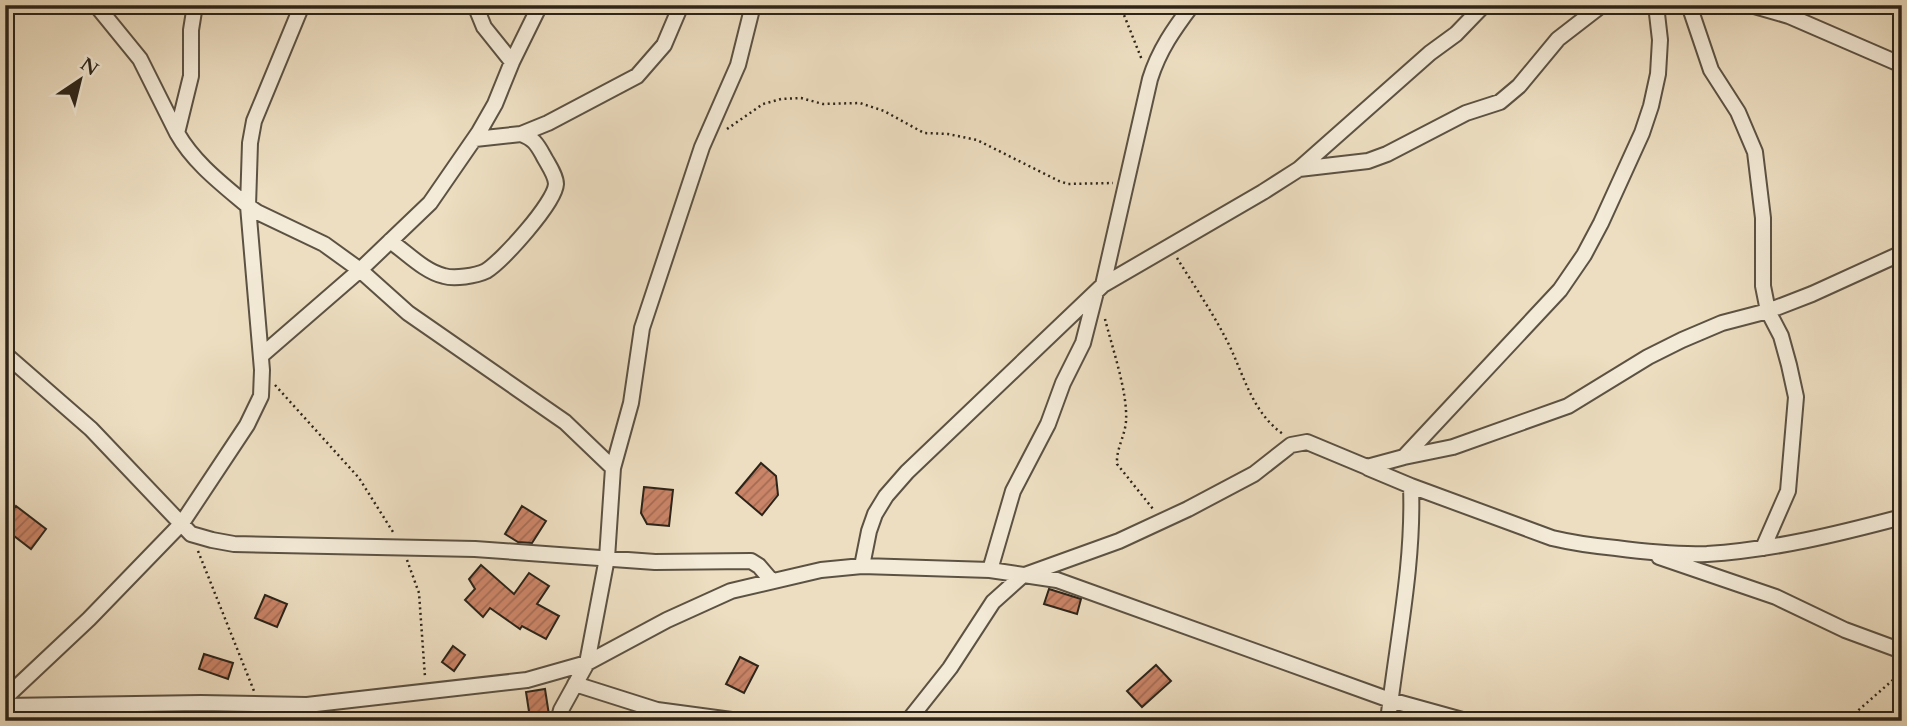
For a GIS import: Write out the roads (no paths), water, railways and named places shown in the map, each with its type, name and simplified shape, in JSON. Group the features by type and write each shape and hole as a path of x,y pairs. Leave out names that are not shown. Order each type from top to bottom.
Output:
{"street":[{"path":"5,10 15,5"},
{"path":"96,5 140,59 185,146 213,177 264,216 324,243 360,270 408,313 565,422 613,468"},
{"path":"177,133 191,76 191,30 195,5"},
{"path":"5,698 187,528 261,396 262,362 248,206 250,143 254,121 303,5"},
{"path":"475,5 484,27 512,62"},
{"path":"262,362 430,203 475,139 495,104 540,5"},
{"path":"475,139 521,134 548,123 637,76 666,41 681,5"},
{"path":"558,721 587,663 607,558 613,468 631,403 642,328 702,147 738,65 753,5"},
{"path":"990,570 1013,491 1048,424 1066,375 1083,343 1128,183 1156,59 1168,36 1192,5"},
{"path":"862,566 869,531 886,496 907,472 1100,288 1299,169 1430,53 1456,34 1484,5"},
{"path":"1299,169 1368,161 1422,137 1466,113 1500,102 1519,86 1567,30 1602,5"},
{"path":"1404,457 1560,290 1584,255 1627,167 1651,106 1658,74 1660,40 1656,5"},
{"path":"1689,5 1711,70 1738,112 1755,152 1763,218 1763,286 1768,310 1781,337 1796,397 1788,491 1763,548"},
{"path":"1751,5 1789,16 1902,65"},
{"path":"390,241 443,276 479,274 500,259 528,229 551,197 556,185 537,144 521,134"},
{"path":"1367,467 1453,447 1569,407 1648,356 1682,340 1722,323 1812,294 1902,253"},
{"path":"5,354 91,429 187,528 212,541 234,544 504,550 655,562 751,561 760,566 771,580"},
{"path":"908,721 950,668 993,602 1022,576 1108,545 1163,521 1245,480 1298,442 1316,445 1411,486 1571,543 1699,554 1763,548 1836,535 1902,517"},
{"path":"1388,721 1407,589 1412,516 1411,486"},
{"path":"1641,551 1776,597 1845,630 1902,651"},
{"path":"5,706 201,702 307,705 527,680 587,663 667,620 731,591 771,580 834,568 862,566 990,570 1057,580 1390,700 1466,721"},
{"path":"575,684 657,710 739,721"},
{"path":"297,721 307,705"}]}
